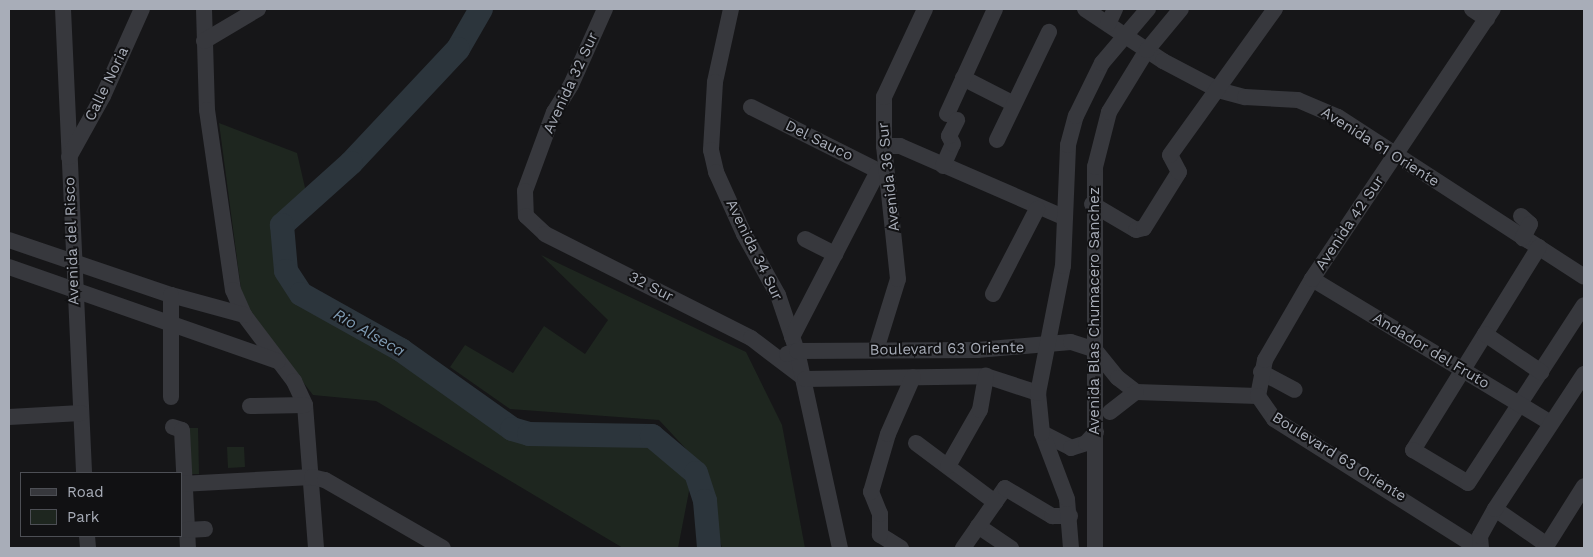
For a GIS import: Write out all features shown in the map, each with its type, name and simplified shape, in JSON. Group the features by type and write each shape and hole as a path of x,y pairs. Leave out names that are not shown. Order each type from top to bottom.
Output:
{"street":[{"name":"Avenida del Risco","path":"63,9 73,289 84,472"},
{"name":"Calle Noria","path":"69,158 103,96 142,9"},
{"path":"204,9 207,110 229,271 244,315 278,361 305,406 316,548"},
{"path":"204,41 258,9"},
{"name":"Avenida 32 Sur","path":"526,216 526,191 554,112 571,86 605,9"},
{"name":"Avenida 34 Sur","path":"731,9 715,82 711,150 716,172 744,234 778,295 795,344 805,379 840,548"},
{"name":"Avenida 36 Sur","path":"876,350 898,279 883,173 882,112 887,85 925,9"},
{"path":"943,166 953,144 949,136 952,117 964,78 995,9"},
{"name":"Avenida 61 Oriente","path":"1085,9 1147,50 1218,90 1233,95 1310,104 1338,117 1395,156 1584,277"},
{"path":"1108,24 1115,9"},
{"name":"Avenida Blas Chumacero Sanchez","path":"1071,548 1070,516 1042,433 1038,393 1063,266 1063,217 1068,145 1076,116 1102,63 1148,9"},
{"name":"Avenida Blas Chumacero Sanchez","path":"1095,548 1092,514 1096,432 1092,204 1101,134 1109,112 1147,50 1180,9"},
{"path":"1092,204 1136,230 1144,228 1178,172 1170,156 1275,9"},
{"path":"1472,9 1490,14"},
{"name":"Avenida 42 Sur","path":"1258,396 1261,372 1312,279 1490,14"},
{"path":"997,140 1050,32"},
{"path":"964,78 1014,104"},
{"name":"Del Sauco","path":"751,107 883,173"},
{"path":"884,146 900,146 1037,209 1063,217"},
{"path":"778,358 795,344 835,254 883,173"},
{"path":"993,294 1037,209"},
{"name":"32 Sur","path":"526,216 545,234 751,338 805,379"},
{"path":"1521,216 1530,224 1523,238"},
{"path":"805,239 835,254"},
{"path":"9,240 170,295 244,315"},
{"path":"1539,248 1413,450 1468,482 1584,305"},
{"path":"9,268 170,322 278,361"},
{"name":"Andador del Fruto","path":"1312,279 1551,423"},
{"path":"170,295 171,397"},
{"path":"1485,334 1540,372"},
{"name":"Boulevard 63 Oriente","path":"795,344 876,350 1047,346 1071,342 1095,350"},
{"path":"1095,350 1118,378 1136,392 1258,396"},
{"path":"1261,372 1295,390"},
{"path":"1479,548 1480,536 1495,509 1584,374"},
{"path":"948,466 980,410 986,376"},
{"name":"Boulevard 63 Oriente","path":"805,379 986,376 1038,393"},
{"path":"901,548 880,535 880,514 871,492 888,434 913,377"},
{"path":"1110,412 1136,392"},
{"name":"Boulevard 63 Oriente","path":"1258,396 1274,419 1479,548"},
{"path":"250,406 305,406"},
{"path":"9,417 81,413"},
{"path":"177,428 182,472"},
{"path":"1042,433 1071,448 1086,443 1096,432"},
{"path":"916,443 995,502"},
{"path":"188,548 183,483 312,477 336,485 443,548"},
{"path":"1495,509 1546,546 1584,486"},
{"path":"962,548 1005,488 1052,516 1070,516"},
{"path":"978,526 1011,548"},
{"path":"188,530 205,530"}],"green space":[{"path":"219,123 297,153 306,192 278,220 287,290 511,436 654,447 691,481 678,548 623,548 376,401 313,395 243,304"},
{"path":"541,255 746,352 782,425 805,548 722,548 701,465 659,420 510,409 450,367 465,345 513,373 544,326 585,354 608,320"},
{"path":"187,428 198,428 199,474 188,474"},
{"path":"227,447 244,447 245,467 228,468"}],"waterway":[{"name":"Rio Alseca","path":"481,9 458,49 351,163 282,225 286,271 301,294 401,350 512,429 529,434 652,436 696,473 705,501 709,548"}]}
